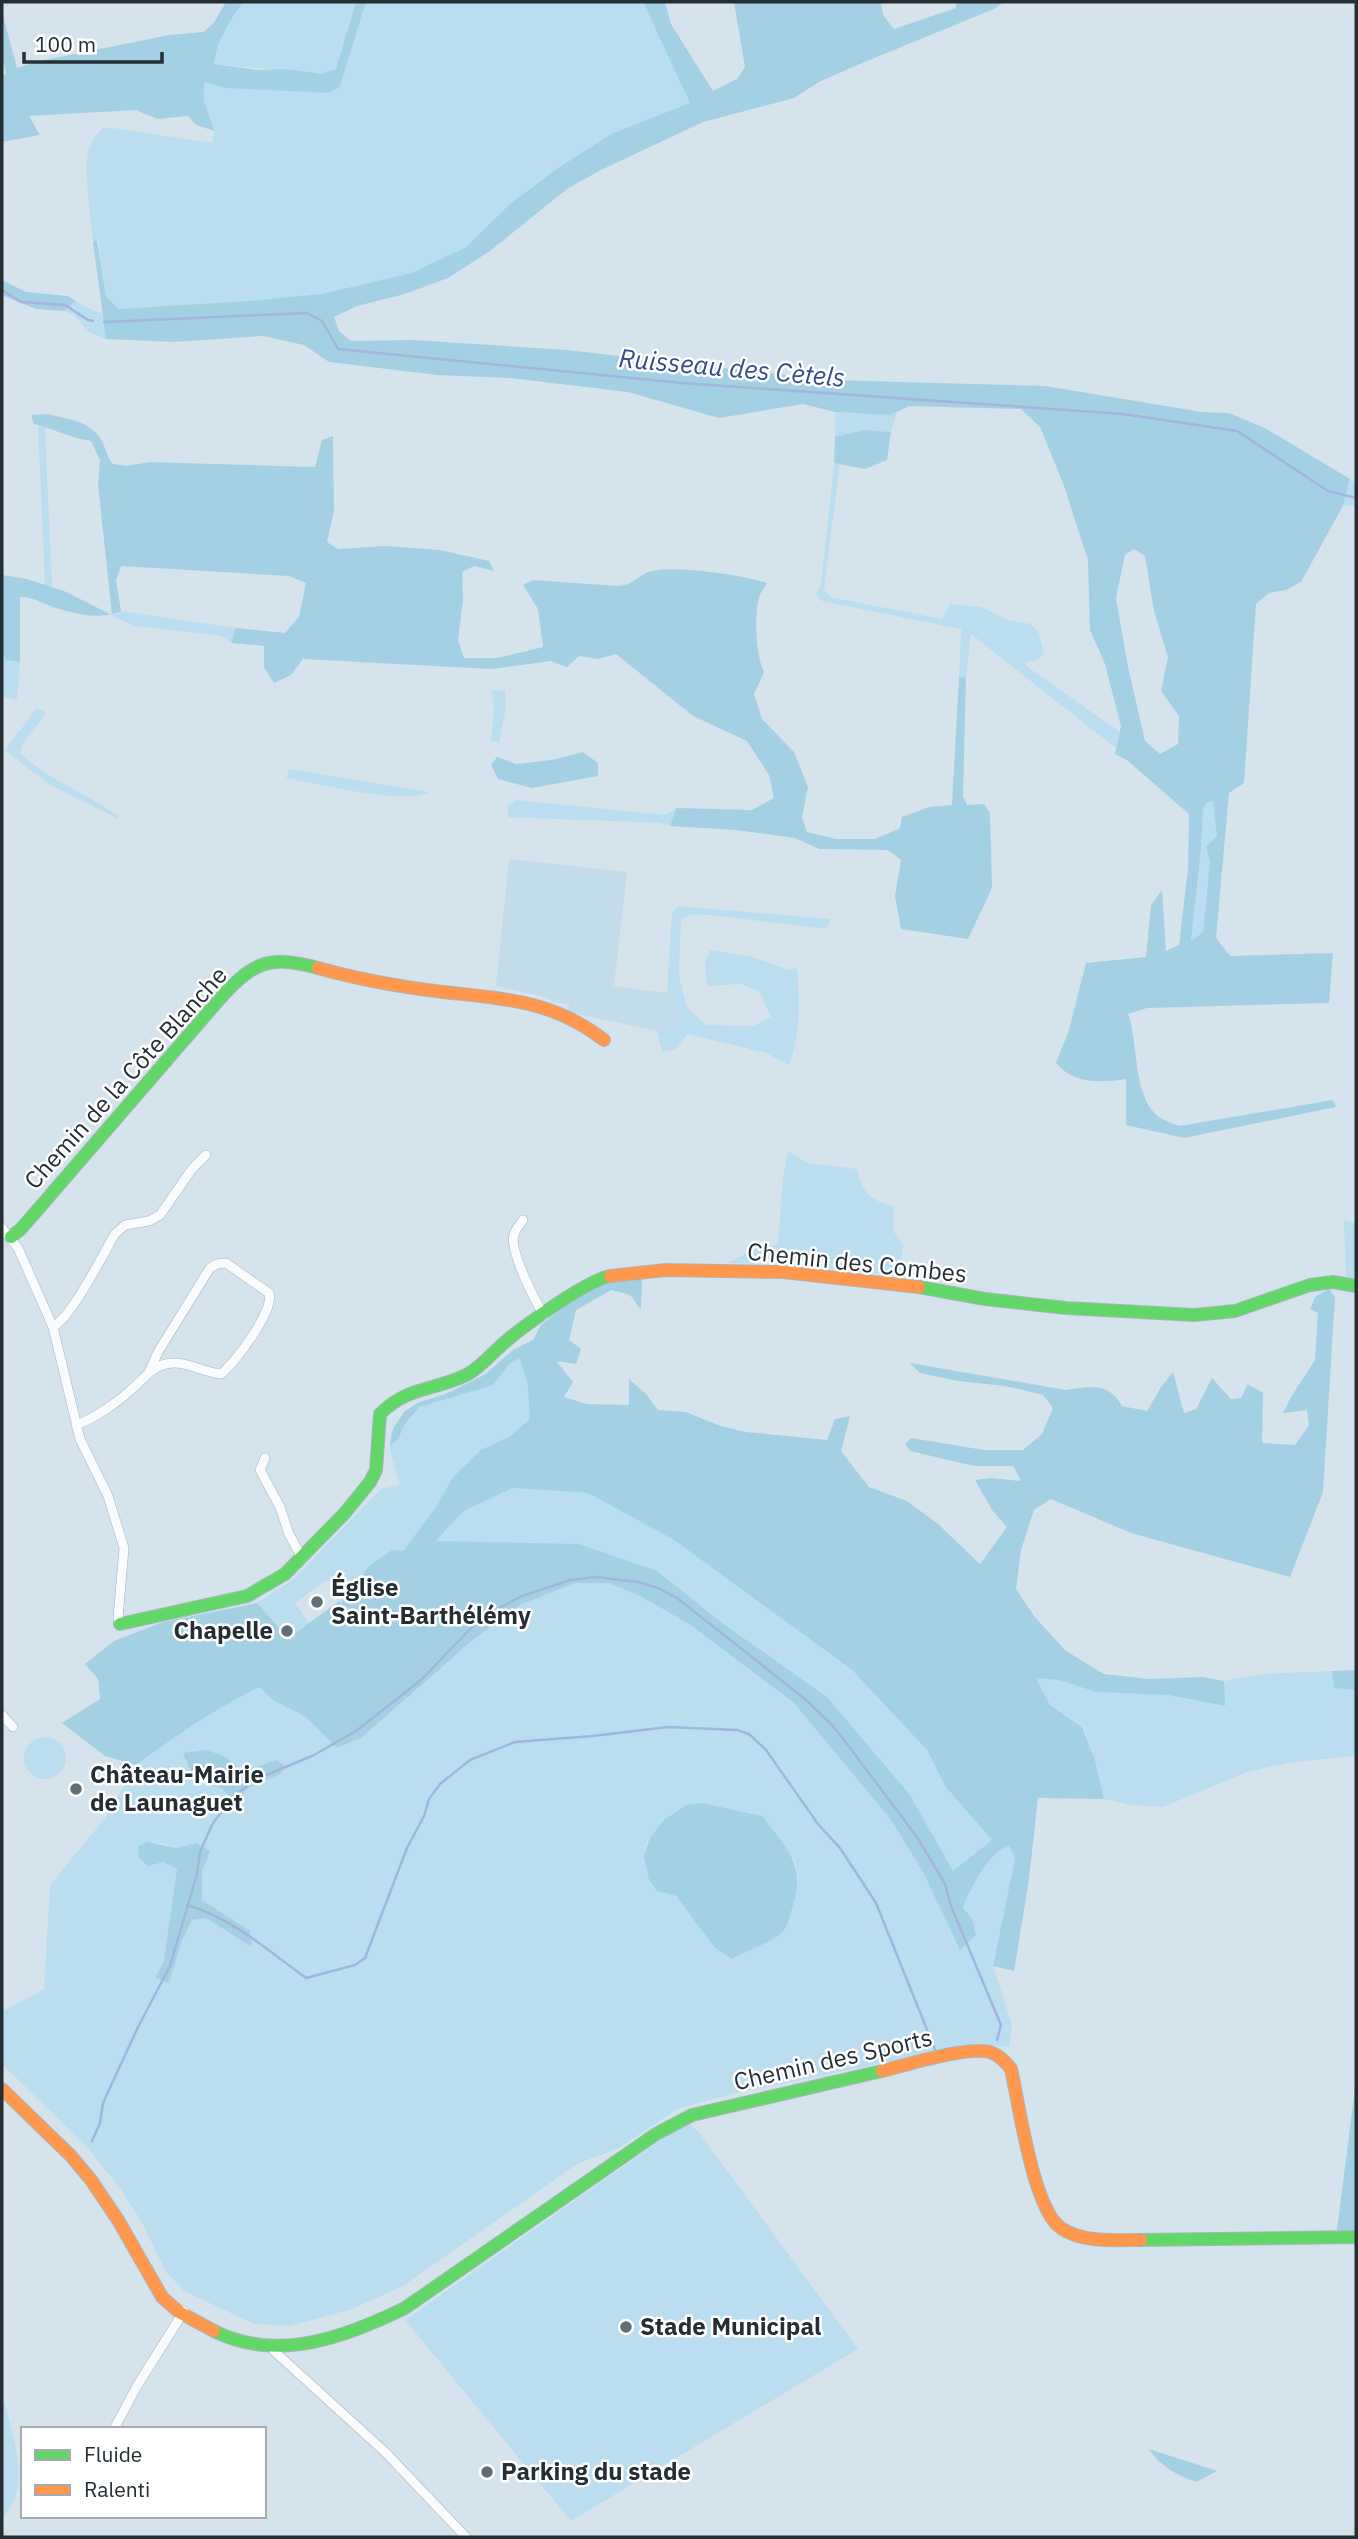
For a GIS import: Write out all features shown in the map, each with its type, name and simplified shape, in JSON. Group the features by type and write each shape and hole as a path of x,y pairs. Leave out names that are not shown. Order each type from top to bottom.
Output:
{"street":[{"name":"Chemin de la Côte Blanche","path":"6,1233 21,1229 130,1098 210,1011 250,971 263,963 293,961 414,988 501,997 552,1010 593,1030 604,1040"},
{"path":"53,1327 69,1310 115,1234 125,1225 149,1221 160,1215 192,1169 206,1154"},
{"path":"523,1220 514,1235 513,1246 544,1315"},
{"path":"6,1233 18,1248 53,1327 76,1425 87,1456 108,1496 124,1548 118,1618 120,1624"},
{"path":"76,1425 89,1420 131,1390 150,1370 158,1352 210,1268 226,1263 269,1293 270,1306 235,1362 221,1374 175,1363 150,1370"},
{"name":"Chemin des Combes","path":"120,1624 247,1596 272,1583 302,1558 370,1482 376,1470 380,1414 390,1404 402,1395 468,1374 510,1338 587,1285 605,1277 666,1270 796,1273 900,1284 1026,1304 1194,1315 1235,1311 1297,1288 1321,1283 1356,1286"},
{"path":"265,1458 260,1470 280,1507 289,1534 302,1558"},
{"path":"2,1715 13,1727"},
{"name":"Chemin des Sports","path":"2,2089 26,2115 68,2151 92,2180 149,2275 182,2314 255,2344 289,2346 303,2343 365,2326 405,2308 635,2148 692,2115 983,2050 1005,2060 1011,2069 1040,2197 1046,2213 1064,2232 1114,2240 1356,2237"},
{"path":"115,2427 182,2314"},
{"path":"274,2351 385,2452 466,2537"}],"shaded area":[{"path":"226,2 243,2 221,39 214,64 321,74 336,69 356,2 366,2 340,86 329,93 226,88 204,82 204,102 215,131 196,125 188,116 157,119 136,110 29,116 40,135 2,142 2,76 6,74 2,58 2,12 17,68 169,35 203,32 213,24"},
{"path":"243,2 356,2 336,69 321,74 214,64 229,24"},
{"path":"366,2 643,2 691,103 611,134 558,168 511,203 466,247 412,273 322,294 117,309 106,296 98,240 93,242 88,196 88,152 102,128 212,143 215,131 204,102 204,82 226,88 340,86"},
{"path":"643,2 665,2 671,24 713,91 737,79 745,67 734,2 881,2 883,15 894,29 956,8 956,2 1004,2 994,9 819,82 794,98 703,122 599,171 567,189 490,251 448,278 405,294 357,306 334,317 339,331 351,341 413,340 567,350 831,380 1045,386 1202,412 1229,413 1265,428 1350,479 1343,506 1301,582 1286,590 1269,593 1256,604 1244,783 1229,793 1216,938 1230,956 1333,953 1329,1003 1147,1008 1128,1014 1144,1097 1150,1108 1166,1121 1180,1126 1333,1100 1336,1107 1184,1138 1126,1125 1126,1079 1106,1081 1079,1078 1070,1075 1056,1063 1069,1030 1086,963 1146,957 1151,905 1162,890 1166,951 1179,945 1188,868 1189,814 1128,761 1115,754 1121,726 1105,664 1090,630 1088,560 1063,483 1040,427 1021,409 909,406 890,415 835,412 803,404 719,418 628,392 510,378 437,375 329,362 304,345 263,336 174,342 106,339 93,242 97,240 106,296 118,309 321,294 412,273 466,247 511,203 558,168 611,134 690,103","holes":["1134,549 1145,556 1154,611 1168,657 1161,691 1179,716 1178,744 1160,754 1145,741 1116,598 1125,555","1213,801 1217,836 1206,847 1210,861 1203,932 1191,941 1203,809 1207,802"]},
{"path":"2,280 26,292 68,296 76,301 63,311 36,309 2,295"},
{"path":"76,301 104,314 106,339 89,332 73,314 63,311"},
{"path":"835,412 889,415 897,412 891,432 864,430 835,437"},
{"path":"48,414 77,421 90,428 100,438 113,464 127,466 150,462 315,467 322,440 333,436 334,511 327,542 338,549 385,546 440,550 489,561 494,571 474,566 462,572 463,600 458,640 464,658 498,658 543,647 538,609 523,585 533,580 617,586 629,584 652,571 677,569 726,574 767,583 757,606 758,646 764,672 754,694 762,719 794,752 808,787 802,817 807,832 836,839 875,839 900,828 902,817 929,807 952,805 959,677 966,678 963,796 967,805 984,804 990,813 992,888 968,939 901,929 895,896 901,860 888,850 819,849 795,838 736,830 670,826 676,808 752,810 774,798 769,775 747,741 693,716 616,654 598,659 579,656 567,667 551,661 491,669 303,659 291,675 274,683 264,667 264,646 231,643 236,628 285,633 299,617 306,583 289,576 121,566 116,580 121,611 112,614 98,484 100,460 91,441 34,424 31,415"},
{"path":"38,425 45,427 52,587 45,585"},
{"path":"864,430 891,432 887,460 865,469 834,463 835,437"},
{"path":"834,463 840,464 824,589 830,597 942,619 950,604 981,607 1008,620 1031,624 1039,633 1044,653 1037,660 1025,663 1120,732 1117,749 971,634 966,678 959,677 961,629 822,601 815,594 821,585"},
{"path":"1350,479 1356,484 1356,506 1343,506"},
{"path":"2,575 27,579 64,591 111,614 94,616 75,613 31,598 20,597 20,662 6,660 2,650"},
{"path":"121,611 236,628 231,643 222,636 135,626 112,616"},
{"path":"2,650 7,660 20,662 17,700 2,696"},
{"path":"505,690 506,708 499,742 491,741 494,707 492,691"},
{"path":"37,708 46,713 23,743 20,753 55,779 117,815 118,819 47,783 5,750"},
{"path":"583,752 598,763 598,776 532,788 498,779 491,765 497,757 516,764 552,760"},
{"path":"289,769 429,792 418,796 401,796 360,792 286,778"},
{"path":"516,800 665,815 676,808 670,826 659,823 508,817 508,806"},
{"path":"1213,800 1217,836 1206,847 1210,861 1203,932 1191,942 1203,808 1207,802"},
{"path":"509,859 627,872 614,986 675,994 675,1028 657,1031 568,1012 569,1004 551,1002 545,997 496,986"},
{"path":"678,906 830,919 827,929 710,915 691,914 681,919 679,975 687,1008 707,1025 754,1026 771,1017 759,991 740,984 707,986 705,963 710,950 752,957 789,970 797,968 799,1017 789,1065 766,1053 688,1034 674,1050 662,1051 657,1031 675,1027 675,994 667,993 672,913"},
{"path":"788,1151 808,1163 857,1169 868,1194 893,1206 894,1232 903,1244 899,1276 799,1265 728,1263 752,1250 778,1244"},
{"path":"1344,1220 1356,1223 1356,1279 1346,1277"},
{"path":"642,1279 641,1310 630,1295 611,1290 576,1310 569,1340 581,1349 576,1364 556,1361 573,1382 564,1397 587,1404 629,1405 629,1379 646,1394 658,1410 686,1412 718,1425 746,1432 827,1440 835,1419 850,1416 841,1451 869,1487 907,1501 938,1524 980,1564 1007,1527 992,1510 975,1480 991,1478 1021,1481 1013,1466 974,1466 910,1451 905,1444 911,1438 984,1450 1023,1450 1042,1434 1053,1408 1043,1395 1005,1386 958,1381 920,1373 910,1363 1066,1390 1098,1387 1111,1393 1122,1406 1147,1411 1173,1372 1184,1413 1196,1409 1212,1378 1231,1399 1241,1398 1248,1384 1263,1393 1262,1443 1295,1445 1309,1425 1307,1410 1283,1413 1315,1360 1318,1313 1310,1309 1315,1297 1329,1289 1335,1297 1323,1492 1290,1577 1131,1533 1051,1499 1034,1510 1021,1550 1016,1589 1034,1616 1066,1651 1104,1674 1149,1679 1203,1677 1224,1681 1225,1706 1168,1695 1096,1692 1059,1680 1036,1678 1050,1705 1082,1727 1095,1760 1104,1799 1038,1798 1029,1879 1014,1971 993,1966 1015,1858 1009,1846 994,1855 976,1880 963,1907 972,1919 976,1935 960,1950 924,1874 891,1820 794,1703 689,1624 640,1596 609,1583 575,1583 520,1605 473,1640 361,1738 337,1748 306,1717 274,1701 259,1687 196,1723 136,1765 105,1756 62,1723 100,1699 98,1679 85,1664 114,1641 163,1622 257,1603 290,1640 294,1634 339,1601 341,1604 370,1565 392,1550 403,1551 436,1507 453,1477 481,1450 509,1437 530,1419 528,1386 520,1358 510,1363 493,1385 419,1407 405,1424 398,1439 390,1446 393,1429 404,1412 419,1402 444,1395 486,1374 513,1350 533,1340 541,1325 576,1298 606,1282","holes":["513,1488 588,1493 674,1540 852,1670 927,1750 945,1786 992,1840 953,1871 910,1795 827,1697 725,1625 657,1571 579,1544 436,1541 464,1511"]},
{"path":"533,1340 558,1447 436,1507 397,1559 345,1610 339,1601 342,1597 339,1585 326,1580 295,1603 309,1623 294,1634 285,1624 279,1628 257,1603 291,1581 381,1489 400,1485 390,1450 391,1434 397,1422 417,1405 477,1380 508,1354"},
{"path":"514,1488 588,1493 674,1540 852,1670 927,1750 945,1786 993,1840 953,1871 910,1795 725,1625 657,1571 502,1544 436,1542 464,1511"},
{"path":"575,1583 609,1583 640,1596 689,1624 794,1703 891,1820 924,1874 972,1919 963,1907 971,1890 994,1855 1009,1846 1015,1858 993,1966 1012,2025 1009,2047 977,2043 733,2094 679,2108 619,2148 577,2164 403,2286 352,2309 290,2326 254,2324 184,2291 166,2272 141,2221 122,2191 87,2147 2,2064 2,2012 44,1989 50,1885 106,1817 136,1765 173,1737 259,1687 274,1701 306,1717 338,1748 361,1738 473,1640 520,1605","holes":["183,1753 226,1757 243,1771 276,1760 281,1774 251,1786 233,1802 223,1789 203,1784 186,1764","703,1803 762,1816 795,1861 798,1878 790,1916 766,1943 748,1949 732,1959 709,1938 678,1899 657,1890 653,1885 646,1863 648,1840 654,1831 672,1818","156,1842 176,1848 196,1843 202,1871 202,1900 249,1931 252,1946 206,1918 192,1920 181,1943 169,1982 155,1978 164,1960 177,1869 163,1862"]},
{"path":"1356,1670 1356,1690 1334,1688 1332,1671"},
{"path":"1332,1671 1334,1688 1356,1690 1356,1756 1293,1762 1247,1772 1163,1807 1131,1805 1104,1799 1095,1760 1083,1727 1050,1705 1036,1678 1059,1680 1097,1692 1168,1695 1224,1706 1224,1681 1261,1674"},
{"path":"45,1737 60,1743 66,1758 60,1773 45,1779 30,1773 24,1758 30,1743"},
{"path":"207,1750 226,1757 243,1771 276,1760 284,1765 281,1774 251,1786 233,1802 223,1789 197,1777 183,1753"},
{"path":"703,1803 762,1816 786,1848 796,1868 796,1893 784,1930 767,1943 732,1959 715,1948 676,1896 657,1891 649,1880 644,1856 650,1837 664,1820 686,1805"},
{"path":"148,1842 176,1848 196,1843 210,1851 202,1871 202,1900 250,1931 252,1947 206,1918 192,1920 181,1943 169,1983 155,1978 164,1960 177,1869 163,1862 148,1866 139,1858 138,1846"},
{"path":"1356,2081 1356,2232 1337,2230"},
{"name":"Stade Municipal","path":"689,2125 698,2131 858,2349 571,2521 405,2320 671,2133"},
{"path":"2,2398 19,2465 19,2479 17,2492 2,2519"},
{"path":"1149,2449 1217,2471 1196,2482 1170,2470"}],"waterway":[{"name":"Ruisseau des Cètels","path":"2,290 21,302 65,305 93,321"},
{"name":"Ruisseau des Cètels","path":"104,322 307,313 322,321 338,349 682,383 1123,414 1237,431 1328,491 1356,498"},
{"path":"92,2141 100,2123 103,2103 170,1966 197,1874 200,1852 212,1825 230,1799 255,1780 314,1755 356,1731 421,1680 475,1624 492,1612 522,1596 570,1580 596,1577 638,1582 677,1598 805,1699 832,1725 917,1837 945,1884 951,1906 1001,2025 997,2040"},
{"path":"187,1905 235,1927 306,1978 355,1965 365,1958 407,1848 424,1816 429,1799 440,1784 470,1760 515,1742 668,1727 737,1730 749,1734 766,1750 818,1824 840,1848 876,1903 936,2052"}],"traffic: fast":[{"path":"11,1237 21,1229 240,978 251,970 273,962 318,968"},
{"path":"120,1624 247,1596 285,1574 344,1514 370,1482 376,1470 380,1414 401,1398 468,1374 541,1315 586,1286 610,1276"},
{"path":"919,1287 985,1299 1066,1308 1194,1315 1235,1311 1310,1285 1333,1282 1356,1286"},
{"path":"214,2331 262,2345 287,2345 311,2342 359,2328 405,2308 656,2134 692,2115 882,2071"},
{"path":"1141,2240 1356,2237"}],"traffic: slow":[{"path":"318,968 391,984 503,999 544,1008 584,1026 604,1040"},
{"path":"610,1276 666,1270 783,1272 919,1287"},
{"path":"882,2071 967,2052 990,2052 999,2057 1011,2069 1028,2154 1042,2200 1051,2217 1061,2228 1079,2236 1100,2240 1141,2240"},
{"path":"2,2089 71,2156 91,2180 118,2220 162,2297 179,2312 214,2331"}],"place":[{"name":"Église Saint-Barthélémy","path":"317,1602"},
{"name":"Chapelle","path":"287,1631"},
{"name":"Château-Mairie de Launaguet","path":"76,1789"},
{"name":"Stade Municipal","path":"626,2327"},
{"name":"Parking du stade","path":"487,2472"}]}
